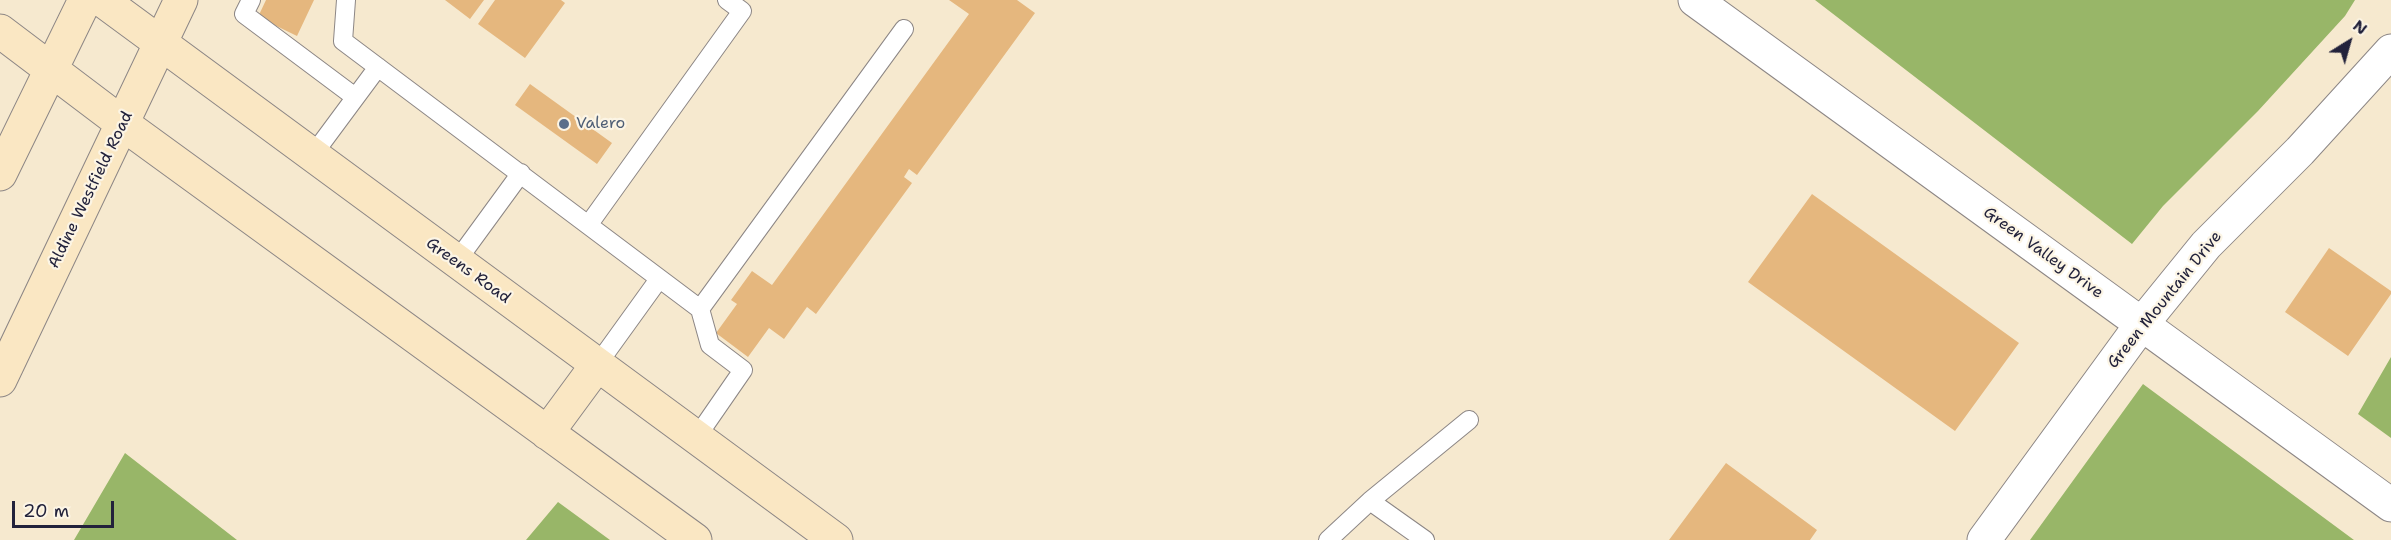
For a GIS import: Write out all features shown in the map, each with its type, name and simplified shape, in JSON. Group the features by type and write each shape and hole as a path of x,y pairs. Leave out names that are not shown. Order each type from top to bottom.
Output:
{"main road":[{"path":"0,174 85,0"},
{"name":"Greens Road","path":"102,0 160,45 836,540"},
{"name":"Aldine Westfield Road","path":"0,380 181,0"},
{"path":"0,31 123,124 695,540"},
{"path":"547,433 597,365"}],"street":[{"name":"Green Valley Drive","path":"1695,0 2391,506"},
{"name":"Green Mountain Drive","path":"1984,540 2141,324 2206,245 2300,151 2391,51"}],"lane":[{"path":"250,0 244,14 355,97"},
{"path":"346,0 343,41 700,309 710,345 743,370 696,438"},
{"path":"589,224 742,11 727,0"},
{"path":"700,309 904,29"},
{"path":"312,156 378,67"},
{"path":"456,262 521,173"},
{"path":"597,365 659,279"},
{"path":"1328,540 1370,501 1469,420"},
{"path":"1370,501 1425,540"}],"green space":[{"path":"1815,0 2355,0 2345,16 2258,111 2163,206 2132,244"},
{"path":"2391,357 2391,438 2358,414"},
{"path":"2143,384 2354,540 2030,540"},
{"path":"125,453 237,540 74,540"},
{"path":"558,502 610,540 526,540"}],"building":[{"path":"266,0 314,0 297,36 258,17"},
{"path":"445,0 484,0 470,19"},
{"path":"495,0 561,0 565,3 525,58 478,24"},
{"path":"949,0 1017,0 1035,13 917,175 909,169 904,177 912,183 816,314 807,307 784,339 769,328 748,357 716,333 737,304 731,300 752,271 772,285 969,14"},
{"name":"Valero","path":"530,84 612,143 597,164 515,105"},
{"path":"1812,194 2019,343 1955,431 1748,282"},
{"path":"2329,248 2391,291 2348,356 2285,312"},
{"path":"1726,463 1817,530 1810,540 1669,540"}],"place":[{"name":"Valero","path":"564,124"}]}
